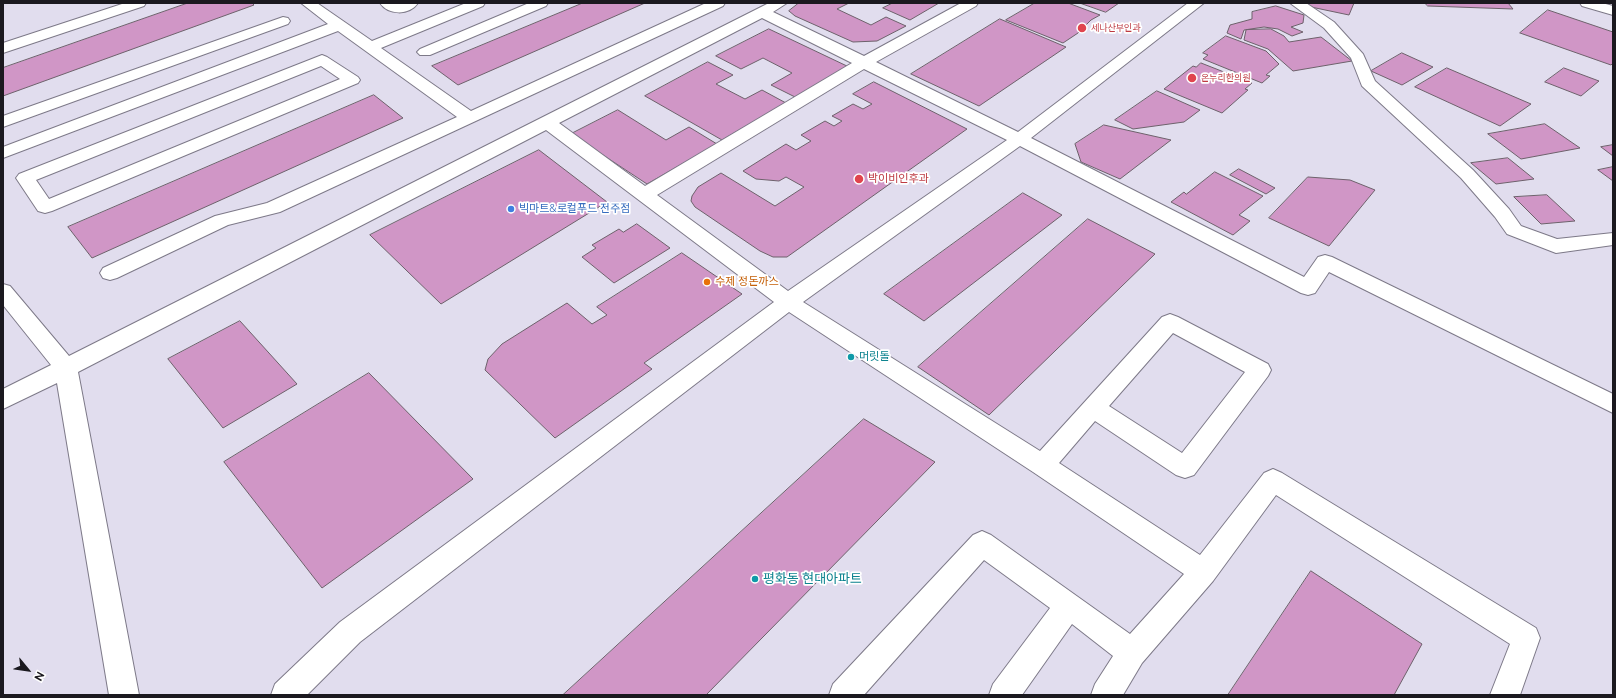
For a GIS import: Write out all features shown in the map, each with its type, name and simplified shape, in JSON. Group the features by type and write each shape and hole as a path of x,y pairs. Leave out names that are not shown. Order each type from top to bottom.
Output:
{"street":[{"path":"3,48 139,3"},
{"path":"312,6 334,3"},
{"path":"387,3 396,9 411,3"},
{"path":"370,47 478,3"},
{"path":"425,52 541,3"},
{"path":"110,273 222,220 272,208 718,3"},
{"path":"3,400 548,123 780,3"},
{"path":"644,195 865,62 970,3"},
{"path":"286,695 350,632 788,302 1019,139 1197,3"},
{"path":"1297,3 1329,26 1358,56 1368,83 1468,174 1502,213 1514,230 1556,246 1613,239"},
{"path":"1587,3 1613,11"},
{"path":"312,6 469,117"},
{"path":"761,12 1019,139 1308,288 1325,262 1613,404"},
{"path":"3,122 283,21"},
{"path":"3,153 340,26"},
{"path":"322,60 352,80 45,207 25,178 180,117 322,60"},
{"path":"137,74 180,117"},
{"path":"548,123 788,302 1042,464 1203,572"},
{"path":"1348,274 1613,404"},
{"path":"3,291 66,368 124,695"},
{"path":"1042,464 1170,322 1260,370 1185,468 1093,408"},
{"path":"1106,695 1132,653 1203,572 1273,480 1526,638 1505,695"},
{"path":"844,695 982,543 1069,605 1132,653"},
{"path":"1004,695 1069,605"}],"building":[{"path":"188,3 252,3 254,5 3,96 3,68"},
{"path":"583,3 645,3 458,85 432,66"},
{"path":"799,3 849,3 837,9 871,25 886,17 906,26 877,41 853,42 795,16 789,11"},
{"path":"893,3 939,3 910,20 883,8"},
{"path":"1035,3 1068,3 1100,15 1091,20 1078,33 1063,43 1006,20"},
{"path":"1080,3 1119,3 1106,12"},
{"path":"1307,3 1354,3 1349,15 1311,7"},
{"path":"1425,3 1508,3 1513,9 1428,6"},
{"path":"1276,6 1304,15 1303,23 1291,27 1303,32 1292,36 1278,29 1264,27 1244,30 1241,39 1227,33 1230,25 1252,19 1252,12"},
{"path":"1548,10 1613,32 1613,63 1611,65 1520,33"},
{"path":"1000,19 1066,47 979,106 911,74"},
{"path":"769,29 849,67 797,98 771,85 792,73 763,58 741,69 716,56"},
{"path":"1271,29 1284,36 1289,42 1321,37 1352,61 1293,71 1268,49 1244,40 1246,30"},
{"path":"1226,36 1266,51 1279,64 1266,75 1270,76 1262,83 1203,59 1208,55 1203,53"},
{"path":"1402,53 1433,67 1402,85 1371,71"},
{"path":"708,62 733,75 716,84 745,99 762,90 786,103 722,140 645,96"},
{"path":"1201,63 1252,83 1245,89 1248,90 1222,113 1164,89 1193,66 1196,67"},
{"path":"1447,68 1531,104 1500,126 1415,87"},
{"path":"1564,68 1599,81 1581,96 1545,82"},
{"path":"874,82 967,129 787,257 773,257 760,251 695,207 691,201 692,196 698,187 721,173 775,206 804,187 786,177 779,181 756,179 743,171 786,144 796,150 811,141 801,135 825,121 834,126 842,121 832,116 853,104 863,109 872,104 853,94"},
{"path":"1157,91 1200,110 1184,122 1133,129 1115,120"},
{"path":"374,95 403,118 92,258 68,227"},
{"path":"618,110 666,140 689,127 717,144 647,184 571,134"},
{"path":"1545,124 1580,148 1521,159 1488,134"},
{"path":"1104,125 1171,140 1120,179 1081,162 1075,144"},
{"path":"1613,145 1613,156 1601,147"},
{"path":"539,150 607,202 441,304 370,235"},
{"path":"1508,158 1534,179 1496,184 1471,163"},
{"path":"1613,167 1613,181 1598,170"},
{"path":"1239,169 1275,188 1266,194 1230,175"},
{"path":"1215,172 1263,196 1239,215 1250,221 1233,235 1171,202 1184,192 1186,194"},
{"path":"1308,177 1350,180 1375,190 1329,246 1269,218"},
{"path":"1023,193 1062,215 924,321 884,294"},
{"path":"1547,195 1575,221 1541,224 1514,197"},
{"path":"1088,219 1155,254 989,415 918,367"},
{"path":"637,224 670,248 614,283 582,257 596,248 592,245 619,229 623,232"},
{"path":"682,253 742,294 644,363 652,369 555,438 485,370 488,359 502,344 567,303 592,324 607,315 597,307"},
{"path":"240,321 297,384 223,428 168,359"},
{"path":"369,373 473,479 322,588 224,462"},
{"name":"평화동 현대아파트","path":"864,419 935,462 706,695 563,695"},
{"path":"1311,571 1422,644 1394,695 1228,695"}],"place":[{"name":"세나산부인과","path":"1082,28"},
{"name":"온누리한의원","path":"1192,78"},
{"name":"박이비인후과","path":"859,179"},
{"name":"빅마트&로컬푸드 전주점","path":"511,209"},
{"name":"수제 정돈까스","path":"707,282"},
{"name":"머릿돌","path":"851,357"},
{"name":"평화동 현대아파트","path":"755,579"}]}
